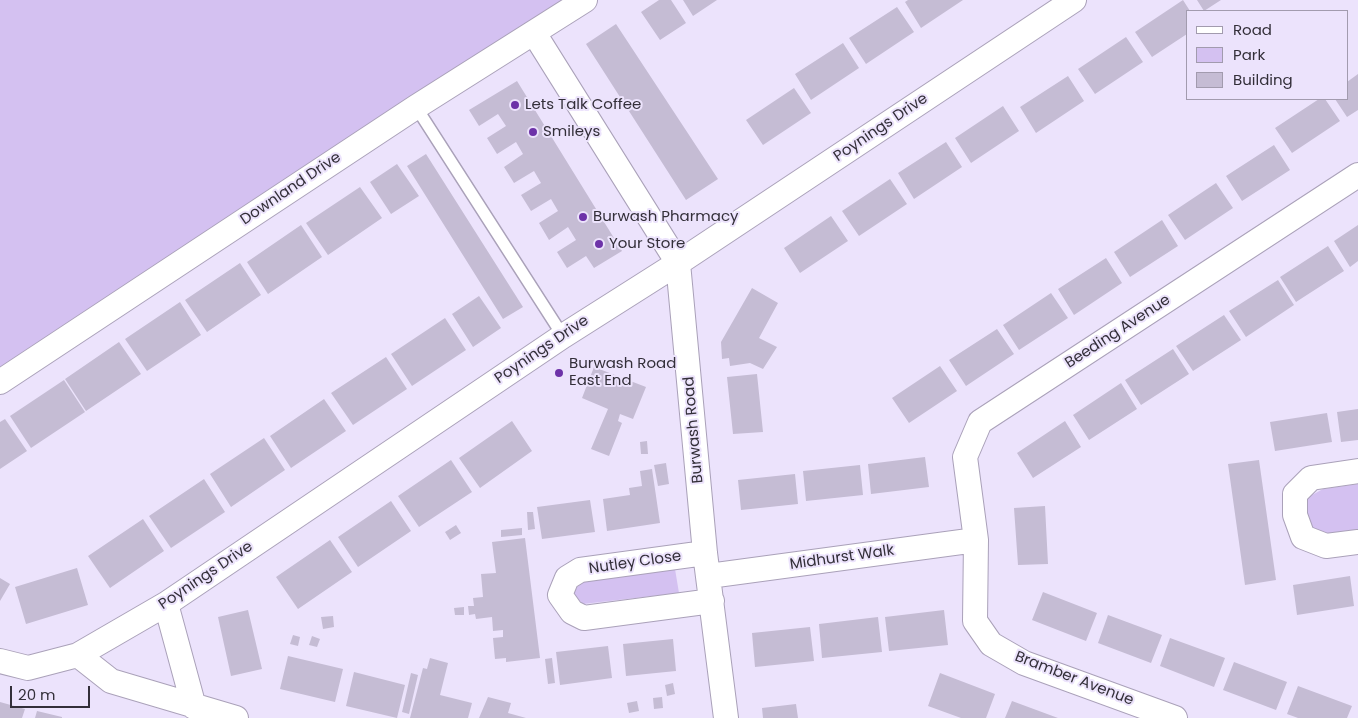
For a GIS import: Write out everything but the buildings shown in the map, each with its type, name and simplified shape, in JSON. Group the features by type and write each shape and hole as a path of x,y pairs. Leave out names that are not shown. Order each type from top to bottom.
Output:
{"street":[{"name":"Downland Drive","path":"0,382 416,107 585,0"},
{"name":"Poynings Drive","path":"0,661 28,668 78,655 166,604 563,336 678,263 1074,0"},
{"name":"Burwash Road","path":"534,33 678,263 707,564 726,718"},
{"name":"Beeding Avenue","path":"976,540 965,457 980,422 1358,175"},
{"path":"1358,471 1311,478 1296,494 1294,515 1303,537 1326,546 1358,542"},
{"name":"Midhurst Walk","path":"707,564 976,540"},
{"name":"Bramber Avenue","path":"976,540 975,621 991,644 1024,662 1175,718"},
{"name":"Nutley Close","path":"707,564 580,570 567,578 560,595 572,612 584,618 712,602"},
{"path":"166,604 194,707"},
{"path":"78,655 110,681 236,718"}],"lane":[{"path":"416,107 563,336"}],"green space":[{"path":"0,0 583,0 0,394"},
{"path":"1358,484 1358,533 1326,538 1309,530 1303,500 1323,489"},
{"path":"675,569 679,593 583,604 573,594 581,581"}],"place":[{"name":"Lets Talk Coffee","path":"515,105"},
{"name":"Smileys","path":"533,132"},
{"name":"Burwash Pharmacy","path":"583,217"},
{"name":"Your Store","path":"599,244"},
{"name":"Burwash Road East End","path":"559,373"}]}
